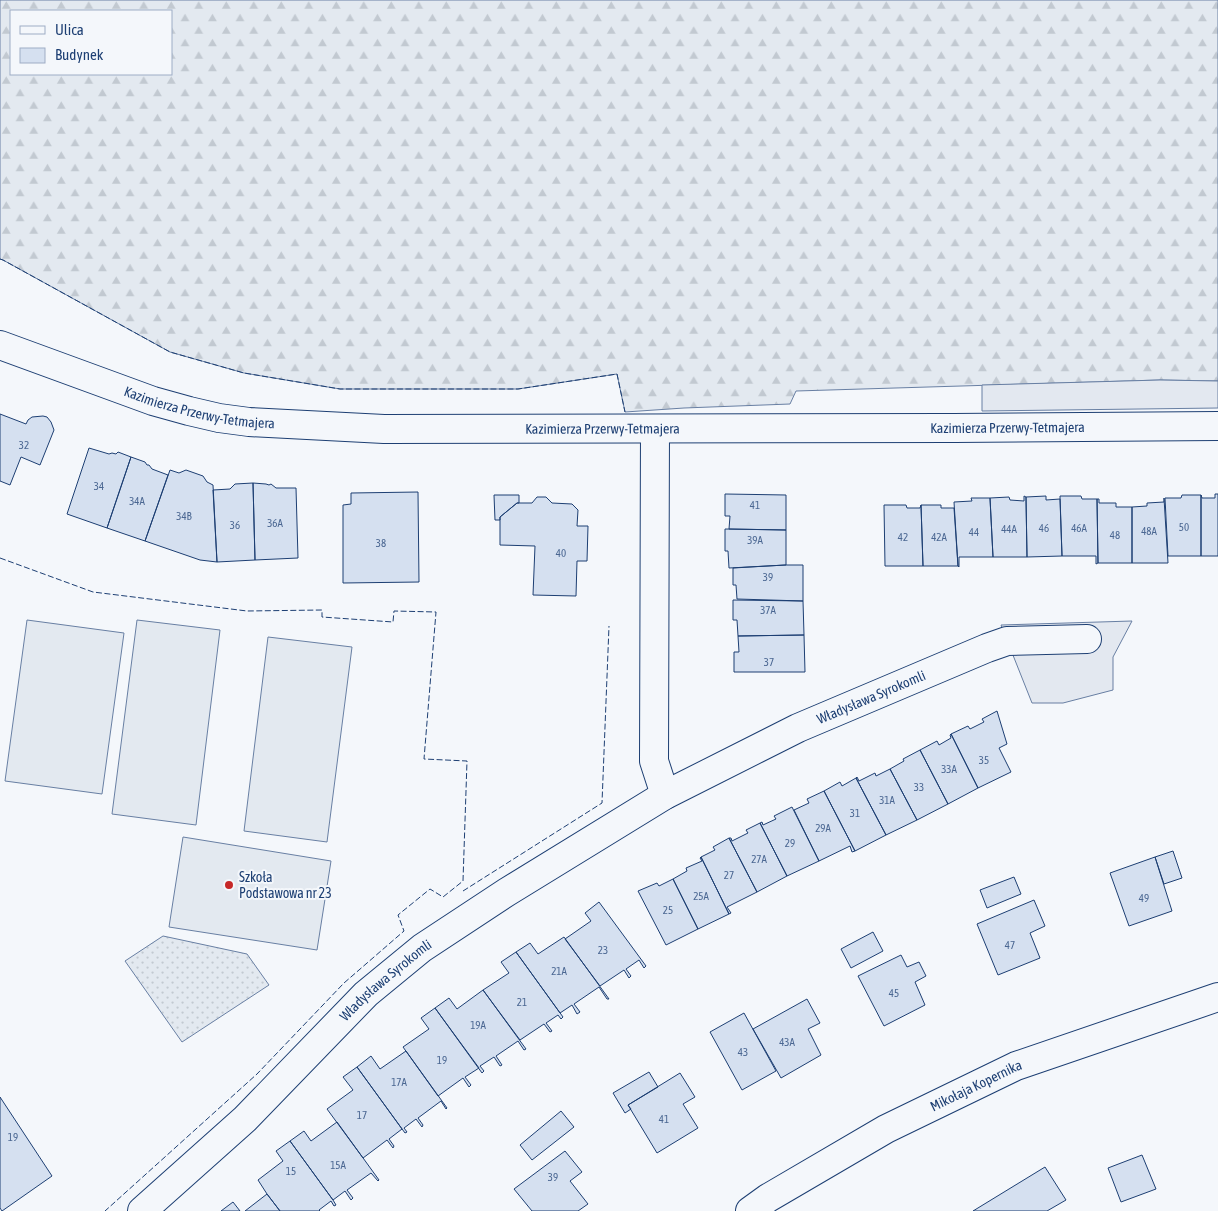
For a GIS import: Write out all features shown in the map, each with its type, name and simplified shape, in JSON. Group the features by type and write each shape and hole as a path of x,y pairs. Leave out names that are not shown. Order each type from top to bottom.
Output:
{"street":[{"name":"Kazimierza Przerwy-Tetmajera","path":"0,345 154,401 211,416 249,422 384,429 1218,426"},
{"path":"655,429 654,761 665,795"},
{"name":"Władysława Syrokomli","path":"142,1211 245,1119 366,994 422,948 507,892 665,795 798,728 987,648 1007,641 1087,639"},
{"name":"Mikołaja Kopernika","path":"750,1211 768,1198 886,1129 1016,1066 1218,997"}],"green space":[{"path":"0,0 1218,0 1218,381 1160,380 796,391 790,404 625,412 617,374 518,389 340,389 244,373 170,352 0,259"},
{"path":"27,620 124,633 102,794 5,781"},
{"path":"137,620 220,630 196,825 112,814"},
{"path":"268,637 352,647 327,842 244,831"},
{"path":"183,837 331,861 317,950 169,927"},
{"path":"163,936 247,954 269,985 182,1042 125,961"}],"shaded area":[{"path":"1160,380 1218,381 1218,408 982,411 982,385"},
{"path":"1132,621 1113,657 1113,690 1063,703 1032,703 1001,625"}],"building":[{"path":"0,414 26,424 32,417 47,417 54,430 40,465 21,457 10,485 0,481"},
{"path":"89,448 109,454 116,454 118,452 131,457 107,528 67,514"},
{"path":"131,457 145,462 152,469 168,475 145,541 107,528"},
{"path":"170,470 179,473 186,470 203,476 207,482 213,485 217,562 200,560 145,541"},
{"path":"253,483 271,484 276,488 296,488 298,558 255,560"},
{"path":"253,483 255,560 217,562 213,490 230,489 235,484"},
{"path":"418,492 419,582 343,583 343,505 351,504 351,493"},
{"path":"725,494 786,495 786,530 729,529 730,516 725,516"},
{"path":"1215,494 1218,494 1218,556 1201,556 1201,495 1202,498 1215,498"},
{"path":"494,495 519,495 519,503 500,517 500,520 495,520"},
{"path":"1182,495 1201,495 1201,556 1168,556 1165,498 1181,498"},
{"path":"1024,496 1026,497 1027,557 993,557 990,498 1009,497 1010,500 1024,501"},
{"path":"1046,496 1046,500 1060,499 1062,556 1027,557 1026,497"},
{"path":"1060,496 1081,496 1082,499 1097,499 1098,563 1096,564 1096,556 1062,556"},
{"path":"537,497 546,497 552,503 572,504 578,510 577,526 588,526 587,561 577,561 576,596 533,595 535,546 500,545 500,517 517,503 532,503"},
{"path":"971,498 990,498 993,557 959,557 959,567 954,502 972,501"},
{"path":"1164,498 1168,563 1132,563 1132,507 1147,506 1147,503 1164,502"},
{"path":"1097,499 1099,499 1099,503 1116,503 1116,507 1132,507 1132,563 1098,563"},
{"path":"884,505 906,505 907,508 920,508 921,505 923,566 885,566"},
{"path":"921,505 941,505 941,508 954,508 958,566 923,566"},
{"path":"725,529 786,530 786,565 729,568 728,551 725,551"},
{"path":"803,565 803,601 737,599 736,585 733,585 733,568"},
{"path":"733,600 803,601 804,635 738,636 737,620 733,620"},
{"path":"804,635 805,672 734,672 734,652 739,652 738,636"},
{"path":"997,711 1007,744 999,748 1011,772 978,788 951,734 968,726 970,729 984,722 982,719"},
{"path":"951,734 978,788 948,804 920,750 937,741 939,745 951,738"},
{"path":"920,750 948,804 917,820 890,769"},
{"path":"890,769 917,820 886,835 856,778 859,781 875,773 876,776"},
{"path":"856,778 886,835 855,851 824,791 840,782 842,786"},
{"path":"824,791 855,851 852,852 850,846 819,861 794,810 809,803 807,799"},
{"path":"792,807 819,861 787,876 760,823 762,822 763,825 776,819 774,816"},
{"path":"760,823 787,876 757,892 729,838 732,841 748,833 746,830"},
{"path":"729,838 757,892 727,907 731,913 729,914 701,857 715,850 713,847"},
{"path":"1173,851 1182,878 1164,884 1155,857"},
{"path":"701,857 729,914 698,929 673,879 687,871 686,868 702,861"},
{"path":"1155,857 1172,911 1129,926 1110,873"},
{"path":"1014,877 1021,894 987,908 980,890"},
{"path":"673,879 698,929 666,945 638,891 657,883 659,886"},
{"path":"1034,900 1045,926 1030,933 1040,958 998,975 977,924"},
{"path":"599,902 646,966 644,968 639,960 626,969 631,976 629,978 624,970 600,986 565,939 591,921 585,913"},
{"path":"873,932 883,951 851,968 841,949"},
{"path":"564,937 609,999 607,999 599,987 574,1004 580,1012 577,1014 572,1005 560,1013 516,952 530,943 538,954"},
{"path":"516,952 563,1017 561,1019 558,1015 546,1023 552,1031 550,1032 544,1024 520,1040 483,990 509,973 501,962"},
{"path":"901,955 907,967 919,962 926,976 915,982 925,1005 884,1026 858,976"},
{"path":"483,990 526,1049 524,1050 518,1041 496,1056 502,1065 500,1066 494,1057 480,1066 484,1071 482,1073 435,1008 449,998 457,1009"},
{"path":"807,999 820,1023 808,1029 821,1055 781,1078 753,1029"},
{"path":"435,1008 479,1068 465,1077 471,1085 469,1087 463,1078 438,1096 403,1047 429,1029 421,1018"},
{"path":"744,1013 776,1071 742,1090 710,1032"},
{"path":"406,1051 447,1108 441,1101 418,1118 423,1125 422,1127 416,1119 404,1128 407,1132 405,1133 357,1067 371,1056 380,1069"},
{"path":"357,1067 402,1129 389,1139 394,1146 393,1148 387,1140 363,1158 327,1109 353,1090 343,1077"},
{"path":"649,1072 658,1087 628,1105 631,1109 625,1113 613,1093"},
{"path":"680,1073 695,1097 683,1104 698,1128 657,1153 628,1105"},
{"path":"0,1097 52,1176 2,1211 0,1208"},
{"path":"561,1111 574,1127 532,1160 520,1145"},
{"path":"337,1122 379,1180 371,1173 347,1190 353,1198 351,1200 345,1191 333,1200 290,1141 304,1131 311,1141"},
{"path":"290,1141 336,1205 334,1206 331,1201 320,1211 280,1211 267,1194 258,1180 283,1161 276,1151"},
{"path":"565,1151 582,1172 570,1181 588,1204 578,1211 532,1211 514,1189"},
{"path":"1142,1155 1156,1189 1121,1202 1108,1168"},
{"path":"1045,1167 1066,1200 1047,1211 973,1211"},
{"path":"267,1194 280,1211 245,1211"},
{"path":"233,1202 240,1211 221,1211"}],"fence":[{"path":"0,259 170,352 244,373 340,389 518,389 617,374 625,412"},
{"path":"0,558 93,592 247,611 322,610 322,617 393,622 394,611 436,612 424,759 467,761 463,881 443,897 430,889 398,915 404,931 344,983 257,1074 105,1211"},
{"path":"463,891 602,803 609,626"}],"place":[{"name":"Szkoła Podstawowa nr 23","path":"229,885"}]}
